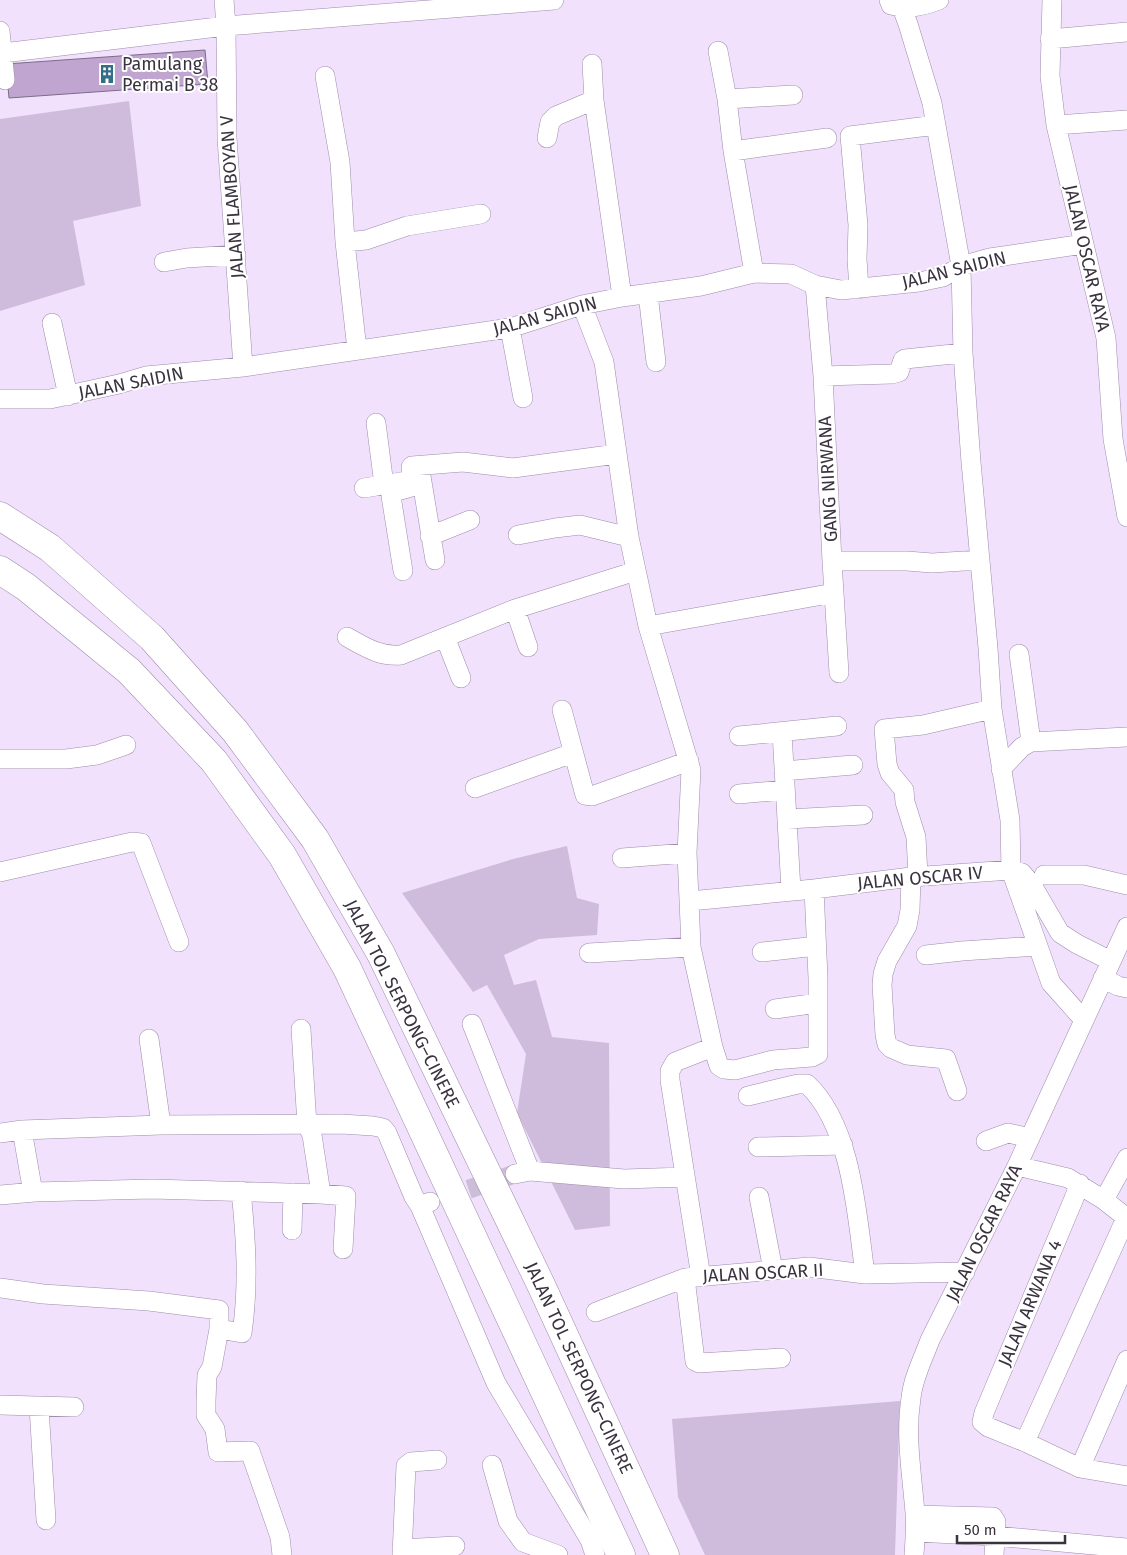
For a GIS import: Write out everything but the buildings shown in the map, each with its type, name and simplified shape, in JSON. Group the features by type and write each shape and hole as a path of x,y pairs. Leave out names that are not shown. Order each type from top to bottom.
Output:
{"highway":[{"name":"JALAN TOL SERPONG–CINERE","path":"0,516 50,548 152,638 235,731 315,839 381,954 542,1287 665,1555"},
{"name":"JALAN TOL SERPONG–CINERE","path":"0,570 26,587 129,671 214,761 282,855 347,968 621,1555"}],"street":[{"name":"JALAN FLAMBOYAN V","path":"224,0 227,138 243,367"},
{"path":"4,53 226,26 424,5 554,0"},
{"path":"895,4 925,5 939,0"},
{"name":"JALAN OSCAR RAYA","path":"1052,0 1050,76 1056,125 1106,338 1110,376 1119,422 1127,517"},
{"path":"895,4 908,24 929,94 961,266 963,353 971,462 992,709 1010,820 1011,870 1051,983 1084,1020"},
{"path":"0,31 4,53 5,80"},
{"path":"1050,38 1127,32"},
{"path":"718,51 754,273"},
{"path":"592,64 594,100 622,297"},
{"path":"325,76 340,162 345,242 357,350"},
{"path":"727,99 793,95"},
{"path":"547,138 548,128 552,119 594,100"},
{"path":"1056,125 1127,120"},
{"path":"859,289 857,259 858,225 850,136 936,125"},
{"path":"733,151 827,138"},
{"path":"345,242 366,240 407,226 481,214"},
{"name":"JALAN SAIDIN","path":"0,399 68,396 146,376 243,367 510,328 582,305 622,297 700,286 754,273 791,274 833,290 859,289 919,282 943,277 961,266 990,258 1084,244"},
{"path":"164,262 187,258 236,255"},
{"name":"GANG NIRWANA","path":"815,284 823,376 839,673"},
{"path":"648,294 656,362"},
{"path":"582,305 604,362 629,537 648,626 691,770 687,853 691,946 713,1047 720,1066 724,1069 735,1070 773,1060 816,1056 818,1054 817,946 814,889"},
{"path":"52,324 68,396"},
{"path":"510,328 523,398"},
{"path":"823,376 892,374 899,372 903,360 906,359 963,353"},
{"path":"376,423 384,485"},
{"path":"364,488 413,480 411,466 463,462 514,468 617,454"},
{"path":"424,466 420,470 422,486 436,560"},
{"path":"403,571 391,496 393,492 400,489 422,486"},
{"path":"430,536 470,520"},
{"path":"518,535 580,525 629,537"},
{"path":"832,561 932,563 980,560"},
{"path":"347,637 382,655 401,655 515,609 636,571"},
{"path":"648,626 834,593"},
{"path":"515,609 528,647"},
{"path":"445,637 461,678"},
{"path":"1019,654 1031,742"},
{"path":"957,1091 946,1059 907,1055 891,1048 887,1044 885,1035 883,974 887,961 907,926 915,877 916,837 905,802 904,790 890,773 887,764 884,729 923,724 992,709"},
{"path":"562,710 584,794 590,796 689,761"},
{"path":"739,736 837,726"},
{"path":"782,732 792,890"},
{"path":"1002,769 1022,747 1031,742 1127,737"},
{"path":"0,759 66,759 97,755 126,745"},
{"path":"475,788 573,753"},
{"path":"784,771 853,765"},
{"path":"739,794 785,790"},
{"path":"787,819 863,815"},
{"path":"0,872 132,842 141,843 179,942"},
{"path":"622,858 687,853"},
{"path":"1011,870 1022,873 1060,933 1111,961"},
{"name":"JALAN OSCAR IV","path":"690,901 915,877 1011,870"},
{"path":"1044,875 1084,874 1127,885"},
{"name":"JALAN OSCAR RAYA","path":"914,1555 915,1523 908,1443 911,1396 920,1366 930,1340 1017,1166 1126,931"},
{"path":"589,952 691,946"},
{"path":"762,952 817,946"},
{"path":"926,955 1037,946"},
{"path":"1103,978 1118,986 1127,988"},
{"path":"775,1009 818,1003"},
{"path":"472,1024 522,1172 624,1179 684,1177"},
{"path":"301,1029 306,1126 312,1135 321,1194"},
{"path":"149,1040 161,1125"},
{"path":"713,1047 675,1062 670,1071 684,1177 693,1277 695,1361 699,1363 781,1358"},
{"path":"748,1096 798,1084 807,1084 814,1090 830,1116 843,1145 851,1176 866,1274"},
{"path":"0,1133 22,1130 161,1125 306,1126 341,1124 383,1128 387,1133 414,1197 425,1204 496,1383 590,1540 595,1555"},
{"path":"22,1130 31,1184 36,1192"},
{"path":"986,1141 1008,1133 1030,1138"},
{"path":"758,1146 843,1145"},
{"path":"1104,1200 1127,1158"},
{"path":"1017,1166 1063,1177 1080,1184 1126,1218 1024,1442 1080,1468 1127,1476"},
{"name":"JALAN ARWANA 4","path":"1024,1442 988,1427 982,1422 1080,1184"},
{"path":"0,1195 36,1192 152,1189 293,1192 346,1196 343,1249"},
{"path":"218,1329 242,1333 246,1303 246,1248 241,1191"},
{"path":"292,1230 293,1192"},
{"path":"759,1198 773,1270"},
{"name":"JALAN OSCAR II","path":"596,1312 693,1277 810,1267 866,1274 965,1272"},
{"path":"0,1288 43,1294 149,1301 219,1310 212,1367 207,1375 206,1415 215,1429 218,1452 243,1450 250,1452 280,1537 282,1555"},
{"path":"1080,1468 1127,1360"},
{"path":"0,1405 74,1407"},
{"path":"39,1407 46,1520"},
{"path":"437,1460 411,1462 406,1466 402,1552 455,1546"},
{"path":"492,1465 508,1521 523,1542 558,1555"},
{"path":"915,1523 993,1517 996,1522 994,1555"},
{"path":"995,1536 1127,1548"}],"shaded area":[{"path":"129,101 141,206 73,221 85,285 0,311 0,119"},
{"path":"567,846 577,898 599,904 597,935 539,939 504,955 514,985 536,980 552,1037 609,1043 610,1226 575,1230 517,1113 526,1054 487,985 473,992 402,893 513,859"},
{"path":"900,1401 895,1555 705,1555 678,1497 672,1419"}],"tunnel":[{"path":"442,1198 515,1174"}],"place":[{"name":"Pamulang Permai B 38","path":"107,74"}]}
